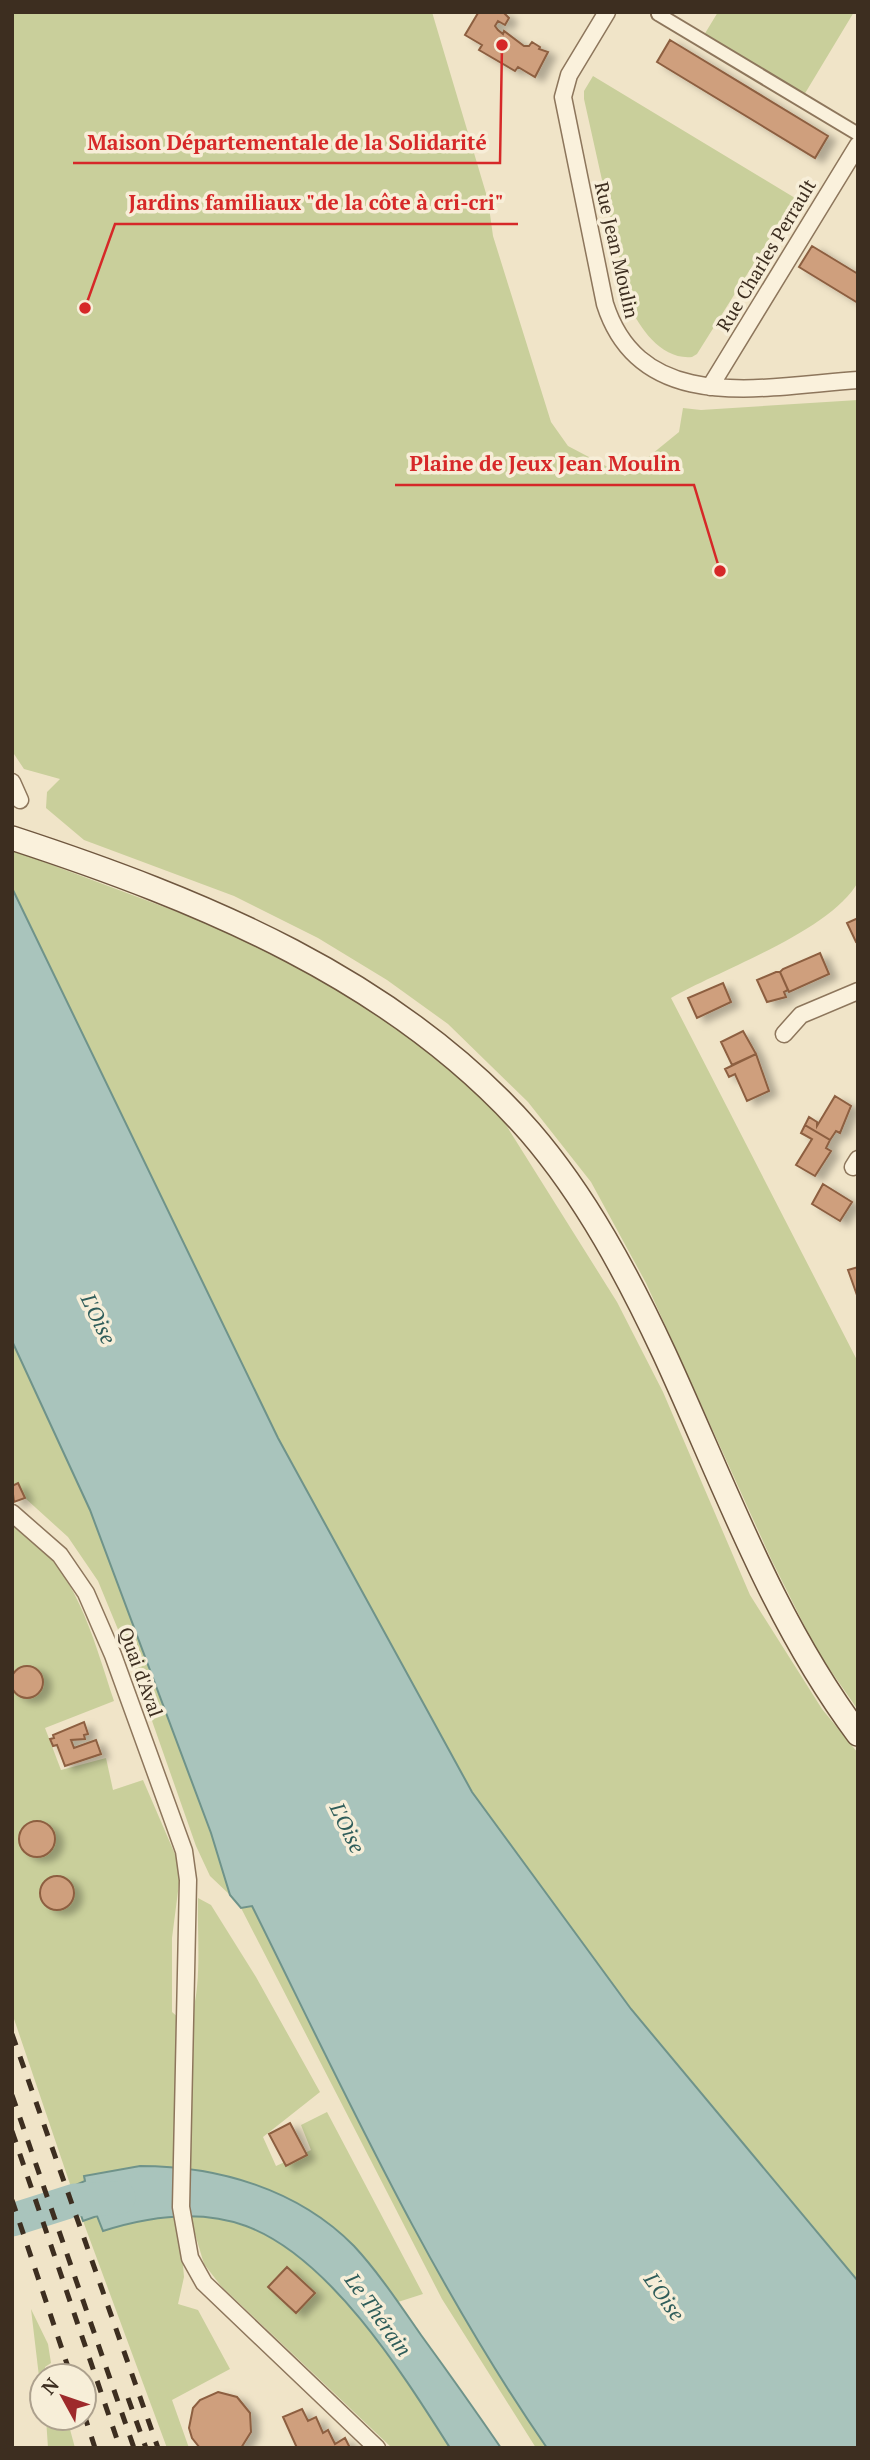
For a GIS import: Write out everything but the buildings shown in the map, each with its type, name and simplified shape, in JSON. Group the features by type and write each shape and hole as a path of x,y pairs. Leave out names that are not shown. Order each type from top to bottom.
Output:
{"main road":[{"path":"12,838 122,878 272,941 382,1002 468,1069 531,1134 583,1204 632,1289 764,1577 814,1668 858,1734"}],"street":[{"name":"Rue Jean Moulin","path":"607,12 569,75 563,97 604,304 616,334 641,361 681,383 710,387 858,380"},
{"path":"658,14 858,134"},
{"name":"Rue Charles Perrault","path":"710,387 858,145"},
{"path":"12,782 20,800"},
{"path":"784,1034 801,1015 858,991"},
{"name":"Quai d'Aval","path":"12,1513 68,1563 92,1604 181,1842 187,1871 182,2220 190,2258 204,2283 377,2448"}],"green space":[{"path":"12,12 432,12 488,200 493,236 551,422 568,446 625,476 679,432 683,408 701,410 858,400 858,882 844,900 800,933 671,998 858,1362 858,1710 817,1651 772,1561 646,1283 591,1182 528,1102 448,1024 387,980 318,938 234,896 84,840 46,808 47,792 60,779 24,769 12,751"},
{"path":"718,12 854,12 801,100 701,40"},
{"path":"593,76 795,198 697,354 692,357 671,354 662,348 646,333 630,306 584,99 584,91"},
{"path":"12,850 215,926 304,967 393,1022 432,1053 501,1117 617,1302 663,1392 750,1595 822,1709 858,1753 858,2281 631,2009 472,1792 278,1438 13,889"},
{"path":"12,1341 90,1510 211,1833 230,1895 210,1876 196,1846 131,1661 98,1581 68,1537 25,1498 18,1483 12,1486"},
{"path":"12,1521 34,1539 66,1580 88,1625 114,1701 45,1728 61,1770 106,1758 113,1790 143,1780 181,1868 172,1938 172,2012 179,2018 192,2014 195,2001 198,1972 198,1898 211,1905 256,1977 320,2092 263,2137 276,2166 311,2150 301,2125 327,2112 423,2294 398,2302 352,2245 238,2224 270,2238 302,2259 331,2287 385,2351 450,2448 392,2448 221,2286 204,2264 190,2217 84,2176 85,2181 71,2187 12,2013"},
{"path":"251,1905 354,2113 426,2250 504,2384 547,2448 536,2448 442,2299 241,1908"},
{"path":"97,2216 103,2231 144,2220 179,2217 184,2277 178,2304 198,2310 230,2369 172,2400 189,2448 167,2448 83,2221"},
{"path":"31,2309 48,2344 51,2362 37,2362"},
{"path":"47,2432 71,2432 75,2448 48,2448"}],"water":[{"name":"L'Oise","path":"12,888 278,1438 472,1792 631,2009 858,2281 858,2448 547,2448 504,2384 426,2250 354,2113 252,1906 241,1908 230,1895 211,1833 90,1510 12,1341"},
{"path":"140,2166 198,2170 227,2176 282,2196 308,2209 332,2226 354,2246 381,2278 501,2448 450,2448 410,2386 362,2321 307,2263 277,2241 246,2226 192,2216 137,2222 103,2231 97,2216 83,2221 71,2187 85,2181 84,2176"}],"waterway":[{"name":"Le Thérain","path":"12,2220 75,2200 119,2198"}],"railway":[{"path":"12,2034 158,2448"},
{"path":"12,2095 134,2448"},
{"path":"12,2131 120,2448"},
{"path":"12,2200 66,2362"},
{"path":"128,2398 146,2448"},
{"path":"90,2432 95,2448"}],"place":[{"name":"Maison Départementale de la Solidarité","path":"502,45"},
{"name":"Jardins familiaux \"de la côte à cri-cri\"","path":"85,308"},
{"name":"Plaine de Jeux Jean Moulin","path":"720,571"}]}
